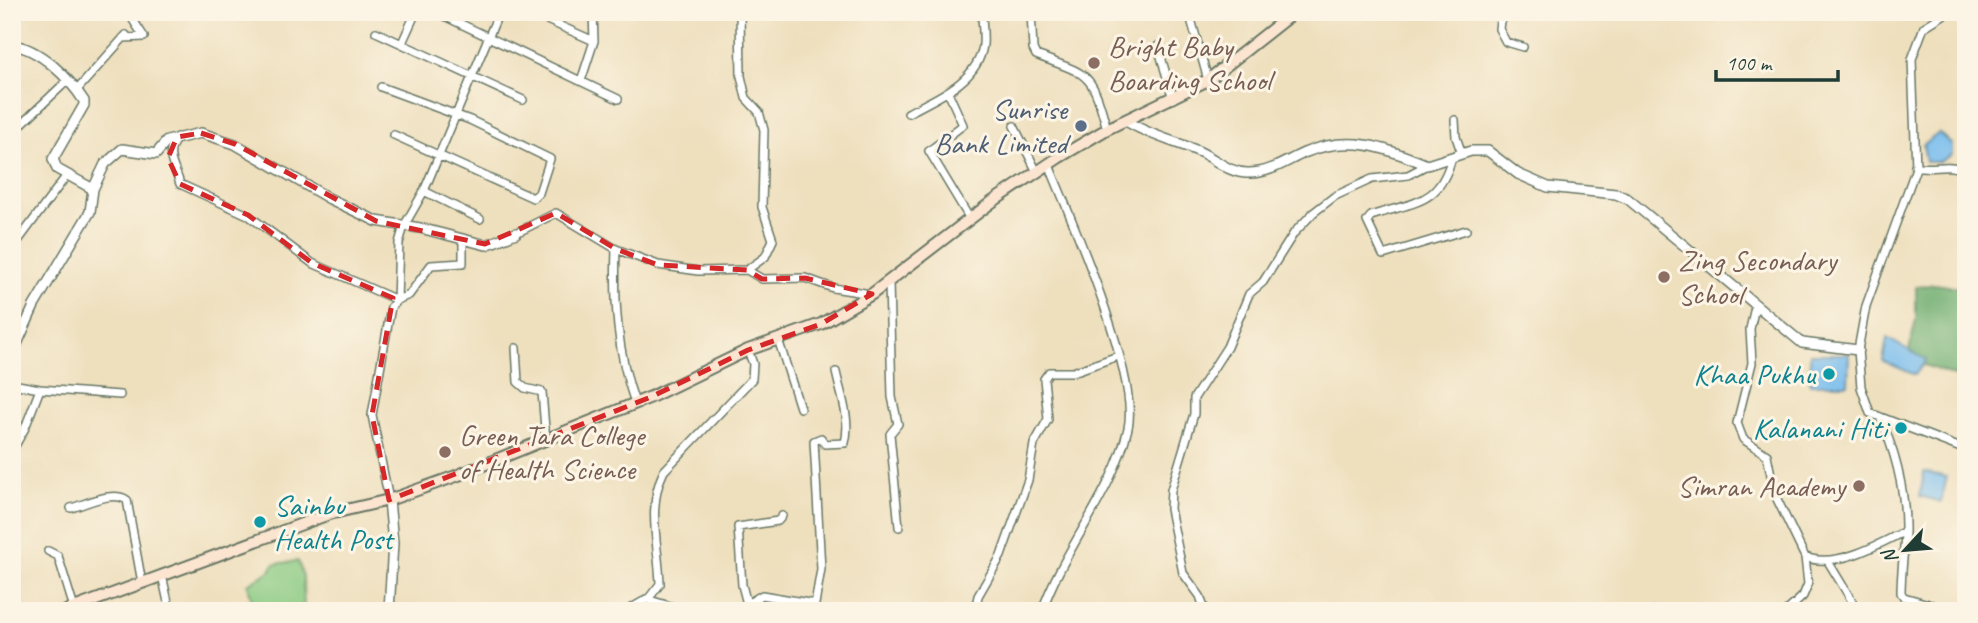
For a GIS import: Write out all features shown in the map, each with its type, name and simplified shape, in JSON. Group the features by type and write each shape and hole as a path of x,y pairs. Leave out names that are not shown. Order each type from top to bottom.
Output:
{"main road":[{"path":"70,609 329,514 389,500 547,441 582,422 635,402 748,351 821,324 888,283 970,219 1037,172 1107,129 1208,80 1294,12"}],"street":[{"path":"77,90 124,37 144,37 128,12"},
{"path":"402,43 416,12"},
{"path":"436,12 618,99"},
{"path":"397,300 399,243 404,226 424,191 438,152 475,75 499,12"},
{"path":"530,12 594,41"},
{"path":"581,81 594,41 593,12"},
{"path":"740,12 741,76 746,98 759,112 764,130 762,206 773,240 765,257 747,270"},
{"path":"908,113 948,92 973,70 983,46 982,12"},
{"path":"1031,12 1033,49 1037,55 1082,72 1097,93 1107,129"},
{"path":"1189,12 1208,80"},
{"path":"1510,12 1500,21 1499,29 1506,42 1522,47"},
{"path":"1948,12 1924,27 1912,59 1916,168 1866,306 1858,350 1865,406 1870,414 1966,450"},
{"path":"376,32 475,75 523,100"},
{"path":"12,45 28,49 77,90 85,105 53,159 57,169 93,189"},
{"path":"1158,46 1173,99"},
{"path":"12,133 68,80"},
{"path":"381,88 456,115 550,159 539,193 534,198 438,152 394,135"},
{"path":"948,92 964,125 929,151 970,219"},
{"path":"1455,120 1456,137 1462,154"},
{"path":"1126,121 1145,133 1200,152 1230,170 1248,173 1278,168 1324,145 1344,142 1380,145 1427,165"},
{"path":"1014,126 1037,172"},
{"path":"12,355 34,306 90,212 93,189 105,164 117,151 127,148 156,154 167,141 201,133 234,144 363,216 404,226 486,245 556,213 616,248 658,265 698,271 747,270 762,279 806,278 833,288 872,294"},
{"path":"177,137 170,147 169,158 180,184 248,215 312,263 397,300"},
{"path":"1205,611 1200,596 1183,573 1184,564 1170,509 1180,455 1194,414 1194,398 1227,347 1249,294 1263,282 1294,233 1335,196 1372,179 1408,175 1427,165 1462,154 1488,151 1518,174 1548,187 1616,194 1628,199 1755,307 1802,343 1858,350"},
{"path":"1452,157 1446,179 1435,194 1371,216 1367,221 1382,255 1466,230"},
{"path":"1042,611 1110,477 1129,426 1124,368 1083,247 1049,165"},
{"path":"1914,165 1927,169 1956,166 1966,171"},
{"path":"12,250 67,175"},
{"path":"424,191 480,219"},
{"path":"390,611 393,543 389,500 372,415 391,307 397,300 409,295 431,265 463,263 463,240"},
{"path":"616,248 617,330 622,368 635,402"},
{"path":"888,283 892,397 898,424 890,434 899,527"},
{"path":"1755,307 1750,329 1752,363 1738,415 1738,431 1752,446 1766,455 1775,495 1805,557 1808,584 1803,596 1787,611"},
{"path":"778,340 800,408"},
{"path":"516,348 519,382 525,387 542,392 547,441"},
{"path":"626,611 646,599 660,584 654,523 660,479 664,471 752,379 753,364 748,351"},
{"path":"975,611 978,596 1001,556 1028,480 1034,444 1048,419 1044,379 1049,372 1073,372 1118,356"},
{"path":"782,516 778,521 738,527 742,585 747,607 762,595 815,608 821,569 814,441 821,438 825,444 845,443 849,423 836,372"},
{"path":"12,384 40,389 120,395"},
{"path":"12,451 25,428 40,389"},
{"path":"1880,416 1893,447 1902,485 1905,531 1901,588 1904,597 1961,610"},
{"path":"71,508 113,496 121,496 127,500 142,583"},
{"path":"1805,557 1829,563 1905,531"},
{"path":"48,551 58,556 70,609"},
{"path":"1829,563 1858,611"},
{"path":"162,575 170,611"},
{"path":"646,599 687,611"},
{"path":"794,611 795,602"}],"highlighted area":[{"path":"201,133 235,144 376,221 485,244 556,213 616,249 658,265 747,270 762,279 805,278 872,294 821,324 748,350 651,397 389,500 372,415 393,298 312,263 248,215 180,184 168,158 177,137"}],"green space":[{"path":"1966,281 1966,380 1907,359 1916,319 1916,287 1935,284 1962,288"},
{"path":"298,561 303,577 304,611 254,611 248,584 270,571 274,564"}],"water":[{"path":"1939,133 1952,145 1952,155 1939,162 1926,162 1923,145"},
{"path":"1887,338 1926,360 1915,375 1883,361"},
{"path":"1810,354 1849,354 1848,384 1810,384"},
{"path":"1924,472 1947,477 1941,502 1920,496"}],"waterway":[{"path":"1651,611 1658,606"}],"place":[{"name":"Bright Baby Boarding School","path":"1094,63"},
{"name":"Sunrise Bank Limited","path":"1081,126"},
{"name":"Zing Secondary School","path":"1664,277"},
{"name":"Khaa Pukhu","path":"1829,374"},
{"name":"Kalanani Hiti","path":"1901,428"},
{"name":"Green Tara College of Health Science","path":"445,452"},
{"name":"Simran Academy","path":"1859,486"},
{"name":"Sainbu Health Post","path":"260,522"}]}
